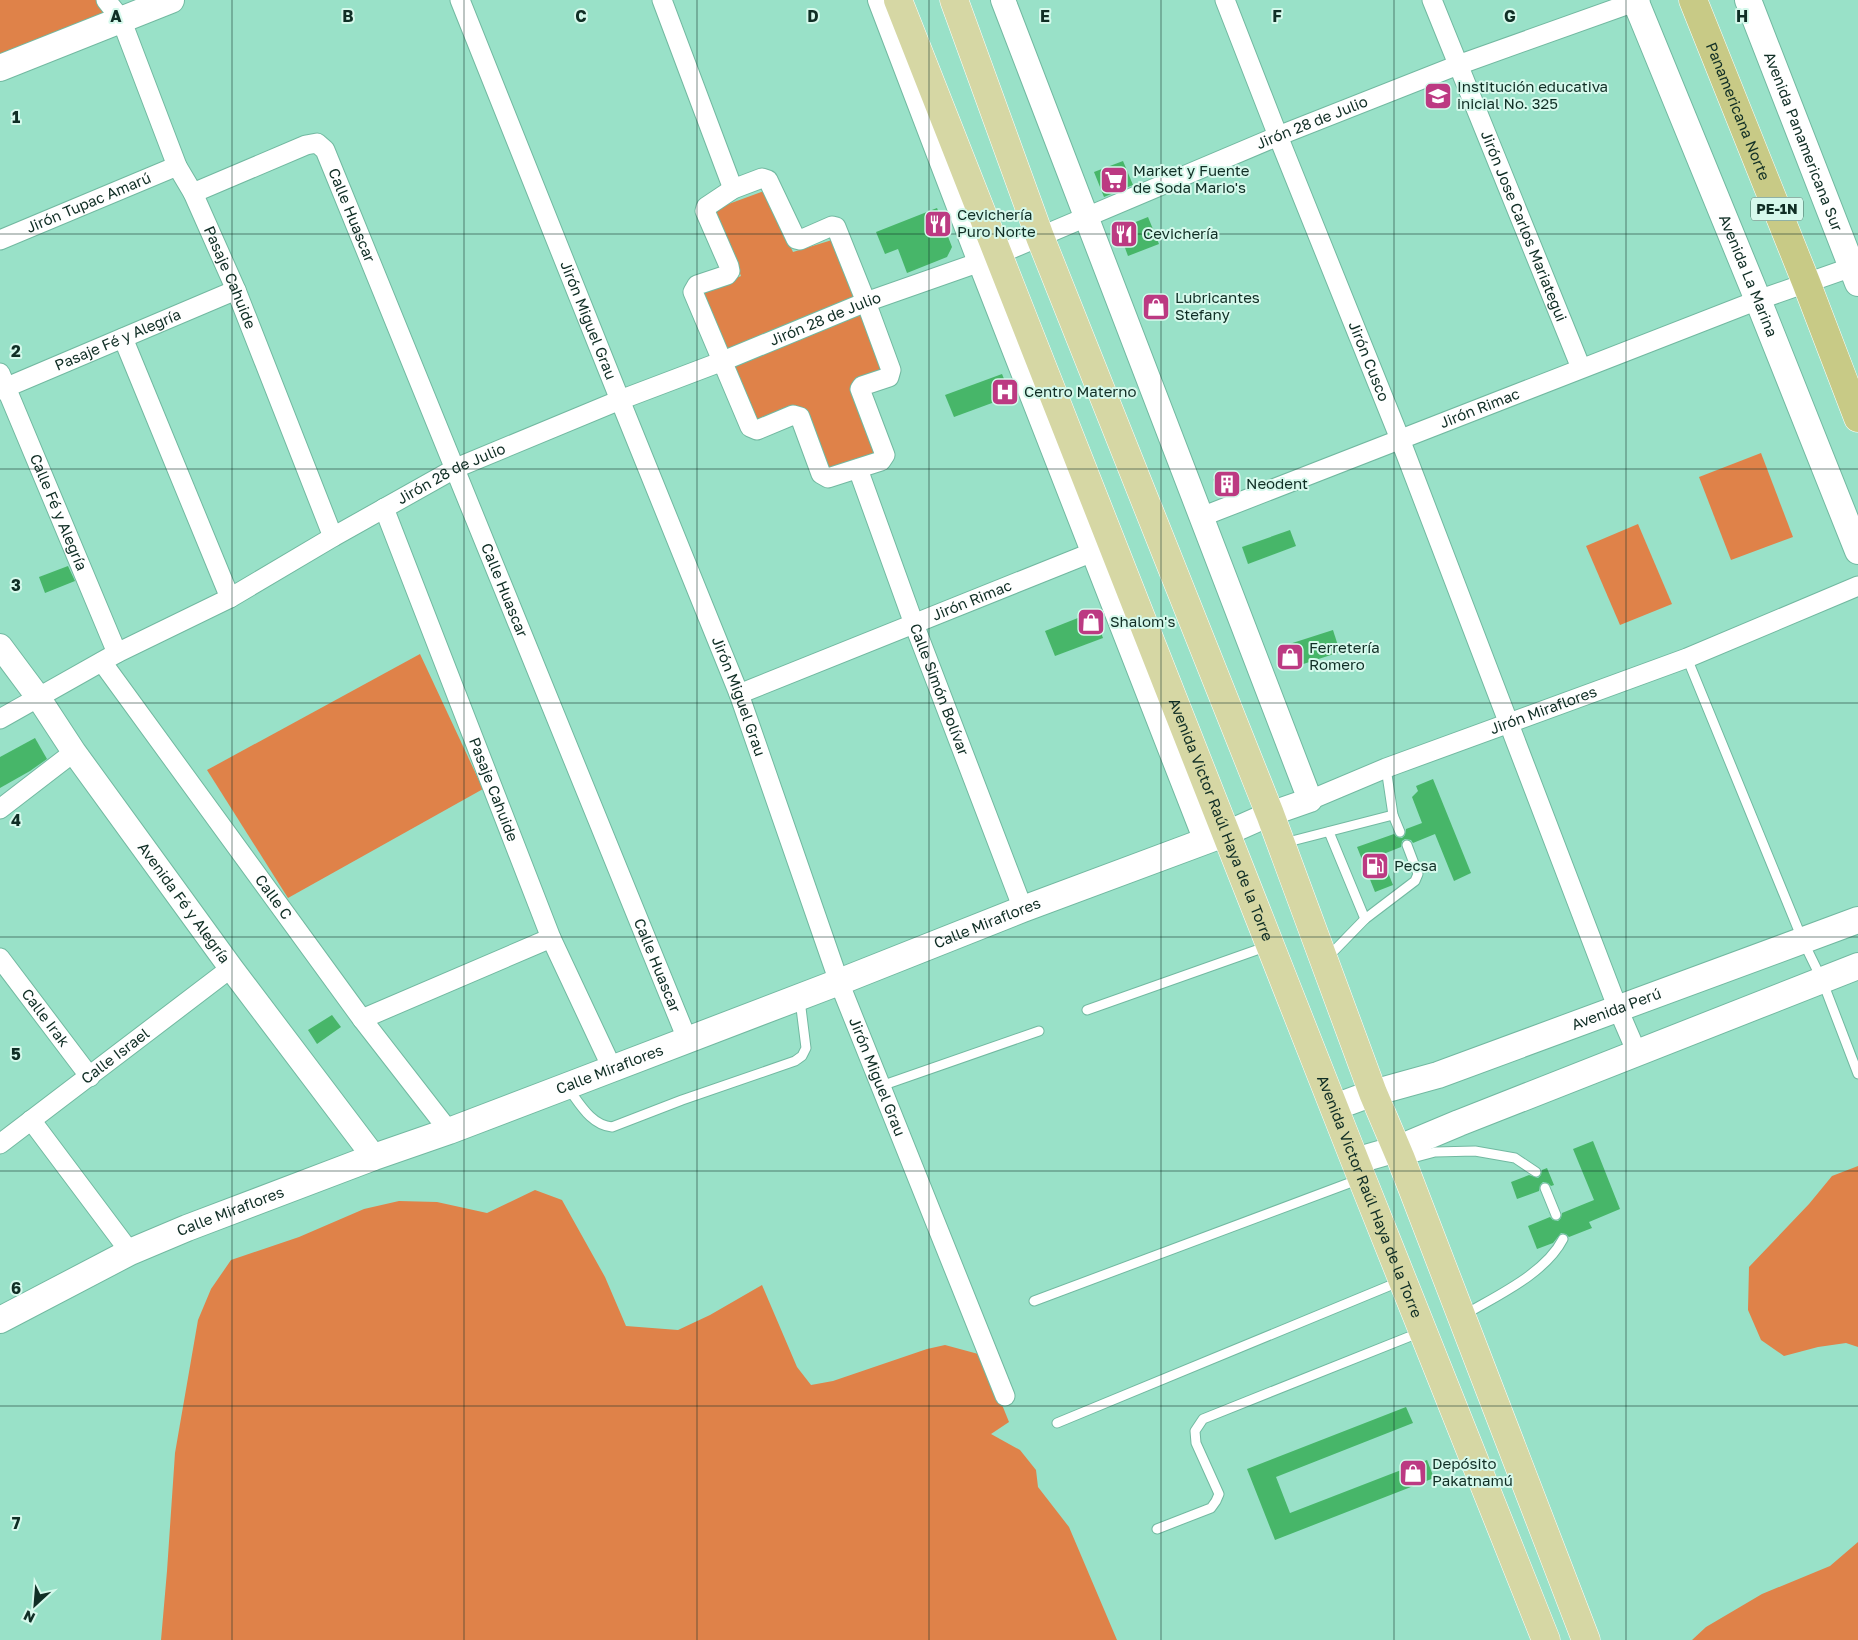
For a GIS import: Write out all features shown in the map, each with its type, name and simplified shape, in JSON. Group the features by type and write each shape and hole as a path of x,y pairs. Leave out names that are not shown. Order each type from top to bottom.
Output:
{"highway":[{"name":"Panamericana Norte","path":"1693,0 1806,282 1858,418"}],"main road":[{"path":"0,68 114,10 171,0"},
{"name":"Avenida Victor Raúl Haya de la Torre","path":"898,0 989,258 1216,837 1271,945 1546,1640"},
{"path":"954,0 1040,237 1270,814 1373,1093 1399,1155 1586,1640"},
{"name":"Avenida La Marina","path":"1637,0 1858,551"},
{"name":"Avenida Panamericana Sur","path":"1748,0 1856,272"},
{"name":"Calle Miraflores","path":"0,1320 130,1252 187,1228 567,1086 840,982 1023,909 1216,837"},
{"name":"Avenida Perú","path":"1335,1107 1373,1093 1438,1074 1858,920"},
{"path":"1359,1170 1399,1155 1637,1053 1858,966"}],"street":[{"name":"Jirón Miguel Grau","path":"460,0 739,694 840,982 1005,1396"},
{"path":"662,0 733,189"},
{"path":"880,0 989,258 1093,552 1216,837"},
{"path":"1003,0 1310,800"},
{"name":"Jirón Cusco","path":"1225,0 1400,439 1508,724 1637,1053"},
{"name":"Jirón Jose Carlos Mariategui","path":"1432,0 1581,368"},
{"name":"Jirón 28 de Julio","path":"0,719 110,658 230,598 333,537 456,468 866,302 989,258 1278,136 1458,65 1637,0"},
{"name":"Pasaje Cahuide","path":"114,10 177,166 193,192 236,290 333,537"},
{"name":"Calle Huascar","path":"193,192 306,145 317,143 325,150 456,468 687,1040"},
{"name":"Jirón Tupac Amarú","path":"0,240 177,166"},
{"path":"766,178 796,239 800,240 832,226 836,227 866,302 891,375 889,378 861,388 885,455 881,461 828,478 821,474 800,417 793,415 757,430 750,426 693,292 697,285 727,275 730,271 705,211 706,207 733,189 766,178"},
{"name":"Jirón Rimac","path":"1201,517 1806,282 1856,272"},
{"name":"Pasaje Fé y Alegría","path":"2,383 123,338 236,290"},
{"path":"123,338 230,598"},
{"name":"Calle Fé y Alegría","path":"2,383 110,658"},
{"name":"Calle Simón Bolívar","path":"858,469 914,624 1023,909"},
{"name":"Pasaje Cahuide","path":"384,508 551,938 612,1068"},
{"name":"Jirón Rimac","path":"739,694 1093,552"},
{"name":"Jirón Miraflores","path":"1216,837 1386,768 1686,658 1858,586"},
{"name":"Avenida Fé y Alegría","path":"0,646 74,752 231,968 374,1157"},
{"name":"Calle C","path":"110,658 362,1019 449,1130"},
{"path":"0,809 74,752"},
{"path":"362,1019 551,938"},
{"name":"Calle Irak","path":"0,958 90,1077"},
{"name":"Calle Israel","path":"0,1144 231,968"},
{"path":"31,1120 130,1252"}],"lane":[{"path":"1686,658 1803,941 1822,980 1858,1074"},
{"path":"1386,768 1393,816 1400,832"},
{"path":"1281,844 1393,816"},
{"path":"1329,832 1365,919"},
{"path":"1324,960 1365,919 1415,881 1418,874 1406,845"},
{"path":"1087,1010 1271,945"},
{"path":"567,1086 595,1121 604,1126 612,1127 682,1100 794,1061 802,1056 806,1048 800,997"},
{"path":"881,1086 1039,1031"},
{"path":"1399,1155 1475,1151 1515,1158 1536,1172"},
{"path":"1034,1301 1359,1170"},
{"path":"1545,1188 1556,1215"},
{"path":"1461,1317 1531,1274 1557,1251 1563,1239"},
{"path":"1057,1423 1403,1280"},
{"path":"1157,1529 1211,1508 1219,1494 1196,1443 1195,1431 1203,1419 1424,1332"}],"shaded area":[{"path":"0,0 99,0 111,13 0,55"},
{"path":"764,191 793,252 832,240 884,372 852,387 878,456 828,474 801,409 756,423 700,293 741,276 715,209"},
{"path":"1761,453 1793,537 1731,560 1699,477"},
{"path":"1638,524 1672,604 1620,625 1586,546"},
{"path":"420,654 483,789 288,898 207,770"},
{"path":"1858,1166 1858,1347 1846,1343 1818,1347 1784,1356 1761,1340 1748,1310 1749,1267 1809,1204 1832,1176"},
{"path":"535,1190 562,1200 605,1277 626,1326 678,1330 710,1315 762,1285 797,1367 811,1385 833,1381 927,1349 945,1345 982,1355 1009,1422 991,1434 1020,1450 1036,1470 1038,1487 1069,1527 1117,1640 161,1640 175,1453 198,1320 211,1289 231,1260 299,1237 364,1209 399,1201 437,1202 487,1213"},
{"path":"1858,1542 1858,1640 1692,1640 1706,1627 1762,1594 1830,1566"}],"building":[{"name":"Market y Fuente de Soda Mario's","path":"1123,161 1133,185 1104,197 1094,172"},
{"path":"937,208 952,247 947,257 907,273 898,249 885,254 876,232"},
{"path":"1148,217 1159,244 1128,256 1118,229"},
{"path":"1002,374 1011,396 954,417 945,395"},
{"name":"Neodent","path":"1234,472 1240,490 1219,496 1213,479"},
{"path":"1290,530 1296,546 1248,564 1242,547"},
{"path":"68,566 75,581 45,593 39,577"},
{"path":"1093,612 1103,638 1055,656 1045,631"},
{"path":"1333,630 1340,652 1288,669 1280,647"},
{"path":"35,738 47,759 0,788 0,757"},
{"path":"1433,779 1471,873 1454,881 1435,834 1413,843 1411,840 1405,839 1402,841 1401,847 1381,855 1393,885 1375,892 1357,847 1394,834 1402,838 1405,835 1406,829 1422,823 1412,797 1418,791 1416,786"},
{"path":"332,1015 341,1027 317,1044 308,1030"},
{"path":"1593,1141 1620,1209 1589,1222 1592,1228 1569,1237 1561,1233 1553,1243 1537,1249 1528,1226 1550,1217 1558,1221 1562,1213 1594,1200 1573,1149"},
{"path":"1547,1168 1554,1185 1551,1186 1543,1182 1540,1185 1539,1191 1517,1199 1511,1182 1529,1175 1538,1178 1542,1170"},
{"name":"Depósito Pakatnamú","path":"1406,1407 1413,1423 1276,1477 1290,1513 1427,1460 1434,1478 1275,1540 1247,1469"}],"place":[{"name":"Institución educativa inicial No. 325","path":"1438,96"},
{"name":"Market y Fuente de Soda Mario's","path":"1114,180"},
{"name":"Cevichería Puro Norte","path":"938,224"},
{"name":"Cevichería","path":"1124,234"},
{"name":"Lubricantes Stefany","path":"1156,307"},
{"name":"Centro Materno","path":"1005,392"},
{"name":"Neodent","path":"1227,484"},
{"name":"Shalom's","path":"1091,622"},
{"name":"Ferretería Romero","path":"1290,657"},
{"name":"Pecsa","path":"1375,866"},
{"name":"Depósito Pakatnamú","path":"1413,1473"}]}
